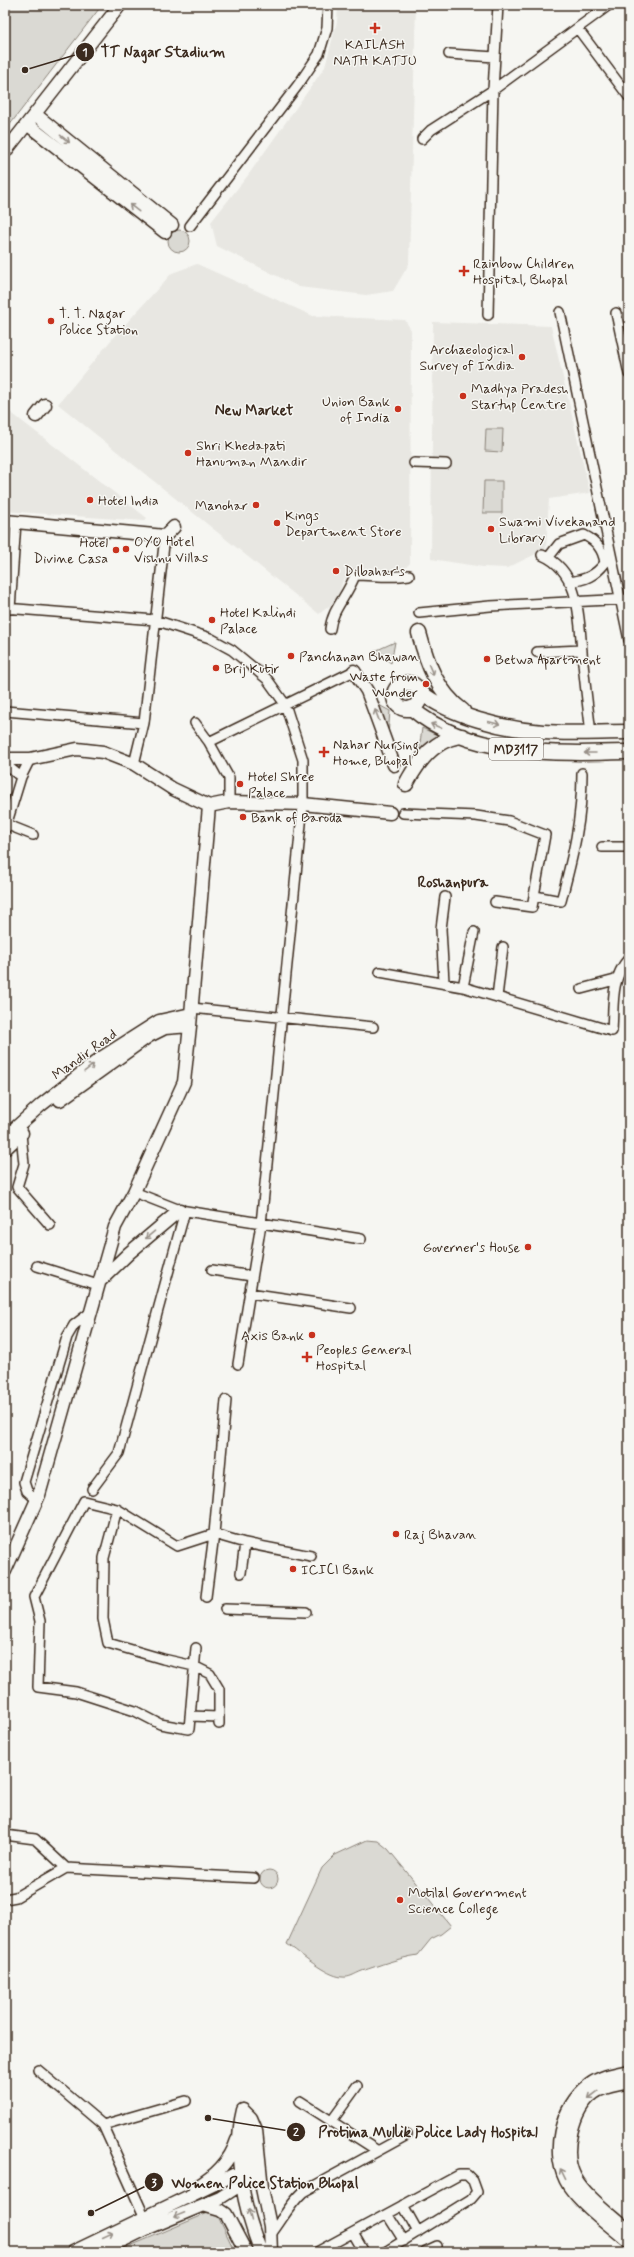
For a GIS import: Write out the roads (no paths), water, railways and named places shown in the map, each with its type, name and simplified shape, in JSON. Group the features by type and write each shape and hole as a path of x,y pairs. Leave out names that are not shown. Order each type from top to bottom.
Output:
{"main road":[{"path":"419,633 435,679 456,706 469,716"},
{"name":"MD3117","path":"629,732 543,732 507,726 469,716 440,705 408,683 400,686 396,690 395,695 398,704 406,709 411,708 432,725 462,736 502,747 542,753 629,752"},
{"path":"411,708 419,702 420,692"},
{"path":"406,784 422,757 451,737 462,736"}],"street":[{"path":"5,152 120,5"},
{"path":"190,226 298,85 319,54 327,28 328,5"},
{"path":"488,315 493,90 498,5"},
{"path":"422,139 431,130 493,90 609,5"},
{"path":"578,29 629,97"},
{"path":"448,54 495,57"},
{"path":"27,124 168,228 35,114"},
{"path":"560,312 625,599 629,640"},
{"path":"616,313 629,374"},
{"path":"36,416 45,405"},
{"path":"414,463 446,464"},
{"path":"166,536 10,522 8,609 155,620 210,638 232,650 267,679 285,704 303,760 303,804 261,1224 238,1364"},
{"path":"134,764 144,722 166,536 174,527"},
{"path":"569,582 585,580 599,571 605,563 604,555 597,544 593,539 584,535 559,544 545,557 560,567 569,582 576,602 590,725"},
{"path":"330,629 332,616 350,588 354,575 373,575 394,578 409,575"},
{"path":"419,613 490,606 625,599"},
{"path":"537,652 582,650"},
{"path":"209,742 354,671 370,697 394,765"},
{"path":"5,711 144,722"},
{"path":"195,723 209,742 229,778 229,802"},
{"path":"5,759 30,759 77,749 103,752 134,764 174,789 208,806 229,802 303,804 390,813"},
{"path":"30,759 21,777 6,827 33,835"},
{"path":"5,764 21,777"},
{"path":"535,896 561,901 575,848 582,808 582,773"},
{"path":"5,1571 37,1500 115,1227 134,1192 184,1082 191,1016 208,806"},
{"path":"403,813 476,816 509,821 545,835 532,907 495,902"},
{"path":"602,847 629,847"},
{"path":"444,982 442,929 445,897"},
{"path":"463,987 474,932"},
{"path":"497,997 503,947"},
{"path":"380,972 444,982 612,1031 615,980 621,967 629,958"},
{"path":"581,988 615,980"},
{"path":"191,1016 282,1018 373,1027"},
{"name":"Mandir Road","path":"5,1149 51,1107 150,1036 191,1016"},
{"name":"Mandir Road","path":"5,1138 41,1105 101,1058 159,1020 191,1016"},
{"path":"22,1134 24,1164 17,1187 50,1225"},
{"path":"134,1192 182,1211 361,1239"},
{"path":"98,1283 129,1253 182,1211"},
{"path":"92,1489 119,1453 182,1211"},
{"path":"37,1266 98,1283"},
{"path":"212,1270 252,1276"},
{"path":"249,1293 351,1308"},
{"path":"37,1500 27,1491 24,1482 67,1337 74,1325 91,1312"},
{"path":"206,1597 214,1534 226,1400"},
{"path":"196,1648 189,1729 160,1724 135,1711 76,1692 38,1687 40,1621 34,1597 84,1501 117,1509 177,1546 214,1534 245,1543 312,1556"},
{"path":"117,1509 104,1558 103,1619 108,1643 163,1659 194,1666 210,1674 219,1689 219,1720 190,1716"},
{"path":"241,1574 245,1543"},
{"path":"225,1609 306,1612"},
{"path":"5,1835 35,1839 66,1868"},
{"path":"5,1899 16,1897 66,1868 254,1878"},
{"path":"38,2070 103,2124 145,2218"},
{"path":"629,2072 597,2080 577,2095 569,2107 562,2125 558,2152 559,2166 570,2186 629,2242"},
{"path":"629,2082 603,2088 588,2098 582,2105 573,2128 569,2153 570,2163 575,2178 629,2231"},
{"path":"331,2122 357,2086"},
{"path":"103,2124 186,2101"},
{"path":"300,2102 378,2151"},
{"path":"168,2207 176,2198 217,2173 226,2163 238,2135 243,2110"},
{"path":"243,2110 248,2129 246,2175 271,2252"},
{"path":"243,2110 251,2118 256,2130 262,2188 271,2234 271,2252"},
{"path":"238,2135 261,2252"},
{"path":"271,2234 280,2223 292,2203 303,2192 407,2135"},
{"path":"99,2252 148,2228 220,2198 246,2175"},
{"path":"73,2252 168,2207 246,2175"},
{"path":"317,2252 459,2175 467,2176 473,2181 477,2192 471,2199 385,2252"},
{"path":"203,2205 220,2210 226,2214 246,2252"},
{"path":"403,2205 418,2232"},
{"path":"387,2214 404,2241"},
{"path":"353,2233 364,2252"},
{"path":"424,2252 436,2246"}],"place":[{"name":"KAILASH NATH KATJU","path":"375,28"},
{"name":"TT Nagar Stadium","path":"25,70"},
{"name":"Rainbow Children Hospital, Bhopal","path":"464,271"},
{"name":"T. T. Nagar Police Station","path":"51,321"},
{"name":"Archaeological Survey of India","path":"522,357"},
{"name":"Madhya Pradesh Startup Centre","path":"463,396"},
{"name":"Union Bank of India","path":"398,409"},
{"name":"Shri Khedapati Hanuman Mandir","path":"188,453"},
{"name":"Hotel India","path":"90,500"},
{"name":"Manohar","path":"256,505"},
{"name":"Kings Department Store","path":"277,523"},
{"name":"Swami Vivekanand Library","path":"491,529"},
{"name":"OYO Hotel Vishnu Villas","path":"126,549"},
{"name":"Hotel Divine Casa","path":"116,550"},
{"name":"Dilbahar's","path":"336,571"},
{"name":"Hotel Kalindi Palace","path":"212,620"},
{"name":"Panchanan Bhawan","path":"291,656"},
{"name":"Betwa Apartment","path":"487,659"},
{"name":"Brij Kutir","path":"216,668"},
{"name":"Waste from Wonder","path":"426,684"},
{"name":"Nahar Nursing Home, Bhopal","path":"324,752"},
{"name":"Hotel Shree Palace","path":"240,784"},
{"name":"Bank of Baroda","path":"243,817"},
{"name":"Governer's House","path":"528,1247"},
{"name":"Axis Bank","path":"312,1335"},
{"name":"Peoples General Hospital","path":"307,1357"},
{"name":"Raj Bhavan","path":"396,1534"},
{"name":"ICICI Bank","path":"293,1569"},
{"name":"Motilal Government Science College","path":"400,1900"},
{"name":"Protima Mullik Police Lady Hospital","path":"208,2118"},
{"name":"Women Police Station Bhopal","path":"91,2213"}],"district":[{"name":"New Market","path":"254,410"},
{"name":"Roshanpura","path":"453,882"}]}
